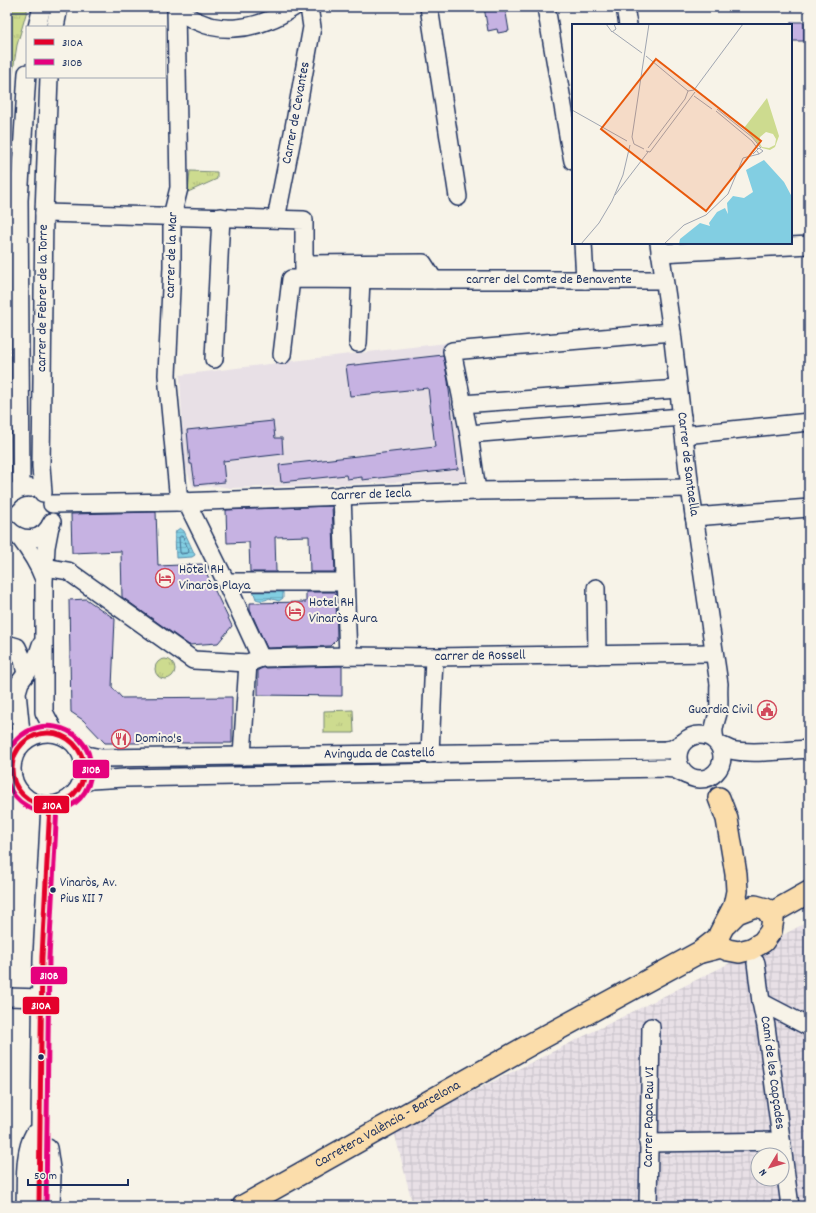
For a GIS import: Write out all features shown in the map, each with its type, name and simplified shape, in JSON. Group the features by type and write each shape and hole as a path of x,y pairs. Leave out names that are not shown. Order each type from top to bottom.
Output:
{"main road":[{"path":"700,952 718,938 734,906 737,891 736,874 727,819 719,798"},
{"path":"700,952 721,947 733,951 751,949 760,952 771,930 773,919 747,899 736,874"},
{"path":"723,927 737,913 762,910 809,892"},
{"name":"Carretera València - Barcelona","path":"243,1206 533,1043 700,952"}],"street":[{"path":"36,26 42,7"},
{"path":"55,26 59,7"},
{"path":"176,8 188,17 200,23 226,28 244,27 273,19 294,7"},
{"name":"Carrer de Cevantes","path":"276,219 294,133 311,34 312,27 309,7"},
{"path":"429,7 458,197"},
{"path":"546,7 572,158"},
{"path":"625,7 628,24"},
{"name":"carrer de la Mar","path":"176,8 179,188 172,216 172,267 166,375 183,502 226,582 254,660 242,756"},
{"name":"carrer de Febrer de la Torre","path":"43,637 46,547 50,526 53,519 53,512 48,498 42,466 44,213 49,78"},
{"name":"carrer de Febrer de la Torre","path":"11,494 13,200 26,81 32,84 40,84 45,90 48,102"},
{"path":"44,213 304,220 304,272"},
{"path":"214,359 221,218"},
{"path":"583,244 585,280"},
{"path":"659,248 809,245"},
{"name":"Carrer de Santaella","path":"659,248 672,332 690,488 718,684 718,712 714,736 718,743"},
{"path":"282,355 291,279 304,272 423,263 434,280"},
{"name":"carrer del Comte de Benavente","path":"304,272 361,280 664,280"},
{"path":"358,343 361,280"},
{"path":"477,491 469,434 452,351 672,332"},
{"path":"462,404 678,389"},
{"path":"469,434 682,417"},
{"path":"684,435 809,422"},
{"name":"Carrer de Iecla","path":"11,494 28,488 36,489 48,498 183,502 477,491 690,488"},
{"path":"342,495 348,656"},
{"path":"694,517 809,508"},
{"path":"13,533 28,539 45,533 50,526"},
{"path":"13,533 33,557 44,574"},
{"name":"carrer de Rossell","path":"44,574 68,571 193,660 254,660 348,656 434,657 713,653"},
{"path":"226,582 345,582"},
{"path":"596,588 597,655"},
{"path":"22,743 17,692 20,682 31,668 38,654 43,637"},
{"path":"43,637 44,712 56,733"},
{"path":"7,644 17,647 23,660 26,674"},
{"path":"430,754 434,657"},
{"name":"Carrer de Santaella","path":"688,739 708,718 714,703 718,684"},
{"path":"44,733 56,733 72,741 77,748 82,756 84,776 75,793 68,799 50,805 38,804 27,798 19,790 9,767 22,743 32,736 44,733"},
{"path":"719,798 713,788 693,777 681,768 678,761 678,752 688,739 702,734 709,736 731,750 742,751 758,752 809,748"},
{"name":"Avinguda de Castelló","path":"77,748 86,755 101,758 430,754 666,750 672,749 688,739"},
{"path":"718,743 722,750 723,760 719,773 719,798"},
{"path":"693,777 707,779 718,772 721,767 738,760 809,757"},
{"name":"Avinguda de Castelló","path":"80,785 91,780 125,778 632,769 674,769 693,777"},
{"path":"39,1206 43,944 50,805"},
{"name":"Camí de les Capçades","path":"760,952 761,1002 766,1026 790,1206"},
{"path":"7,997 42,998"},
{"path":"761,1002 809,1028"},
{"name":"Carrer Papa Pau VI","path":"648,1206 651,1027"},
{"path":"25,1206 27,1157 31,1139 40,1125"},
{"path":"40,1125 49,1152 52,1175 51,1206"},
{"path":"648,1143 781,1141"}],"shaded area":[{"path":"447,343 469,478 461,480 231,488 218,486 193,487 184,462 180,375"},
{"path":"809,921 809,1206 413,1206 394,1131 740,958"}],"green space":[{"path":"14,7 28,7 17,45 12,78 8,193 7,12"},
{"path":"190,171 217,172 217,179 188,192"},
{"path":"165,659 172,662 175,669 172,676 165,679 158,676 155,669 158,662"},
{"path":"353,710 354,733 324,733 324,711"}],"water":[{"path":"180,528 184,531 195,555 192,557 176,558 175,535 176,531"},
{"path":"253,590 283,590 283,598 279,601 269,598 258,600 256,599"}],"building":[{"path":"484,7 505,7 509,31 498,33 497,29 488,31"},
{"path":"791,22 804,22 804,41 792,41"},
{"path":"443,355 448,381 458,469 362,480 362,477 347,479 346,475 281,482 279,465 435,447 428,388 350,396 346,366"},
{"path":"273,421 275,438 282,438 283,454 223,461 225,482 195,485 192,464 190,464 187,430"},
{"path":"332,506 335,572 310,572 309,536 275,537 276,572 250,572 249,542 227,543 226,510"},
{"name":"Hotel RH Vinaròs Playa","path":"156,512 158,566 202,564 232,626 218,643 189,645 122,597 121,551 72,553 71,514"},
{"name":"Hotel RH Vinaròs Aura","path":"306,592 336,592 337,639 330,646 267,648 250,610 250,603 306,602"},
{"path":"86,599 115,619 112,687 122,698 232,697 232,743 105,743 83,720 71,712 69,600"},
{"path":"342,666 342,696 258,695 258,670 263,668"}],"transit line":[{"name":"310B","path":"7,756 15,741 27,732 41,727 55,727 69,731 80,740 88,752 91,769 88,786 80,798 69,807 55,811 41,811 27,806 15,797 7,782"},
{"name":"310A","path":"48,733 68,739 78,749 84,769 78,789 68,799 48,805 28,799 18,789 12,769 18,749 28,739 48,733"},
{"name":"310A","path":"39,1206 42,957 50,805"},
{"name":"310B","path":"46,1206 49,957 57,805"}],"place":[{"name":"Hotel RH Vinaròs Playa","path":"165,578"},
{"name":"Hotel RH Vinaròs Aura","path":"295,611"},
{"name":"Guardia Civil","path":"767,710"},
{"name":"Domino's","path":"121,739"},
{"name":"Vinaròs, Av. Pius XII 7","path":"53,890"}]}
